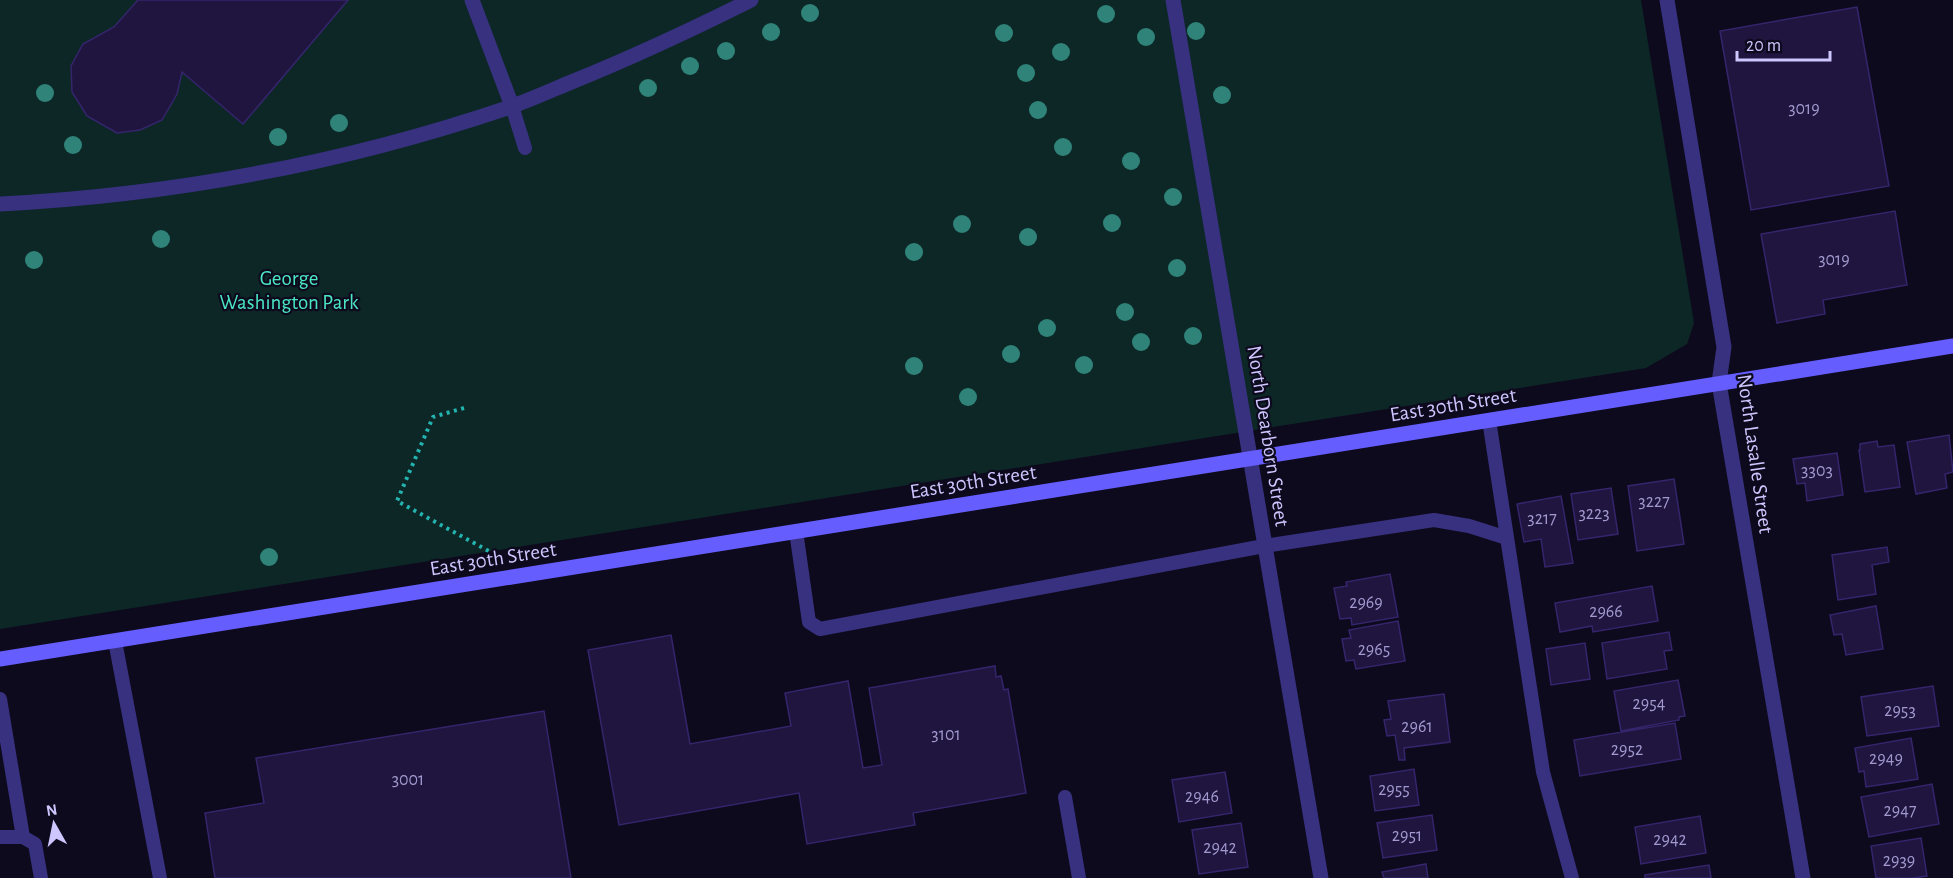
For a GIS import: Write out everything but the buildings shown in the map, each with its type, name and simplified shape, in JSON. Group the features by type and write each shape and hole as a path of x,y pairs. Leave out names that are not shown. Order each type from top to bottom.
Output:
{"main road":[{"name":"East 30th Street","path":"0,659 1953,346"}],"street":[{"path":"472,0 512,106"},
{"path":"0,204 71,200 142,192 273,172 372,149 512,106 659,45 751,0"},
{"name":"North Dearborn Street","path":"1173,0 1321,878"},
{"name":"North Lasalle Street","path":"1667,0 1724,347 1719,383 1803,878"}],"lane":[{"path":"512,106 525,148"},
{"path":"1490,420 1543,772 1572,878"},
{"path":"796,531 808,622 820,629 1264,546 1434,520 1468,526 1507,538"},
{"path":"115,640 160,878"},
{"path":"0,699 23,837"},
{"path":"1065,797 1079,878"},
{"path":"0,837 23,837 35,844 40,878"}],"path":[{"path":"464,408 433,417 397,501 498,556"}],"green space":[{"name":"George Washington Park","path":"0,0 1641,0 1694,323 1687,344 1646,368 0,629"}]}
